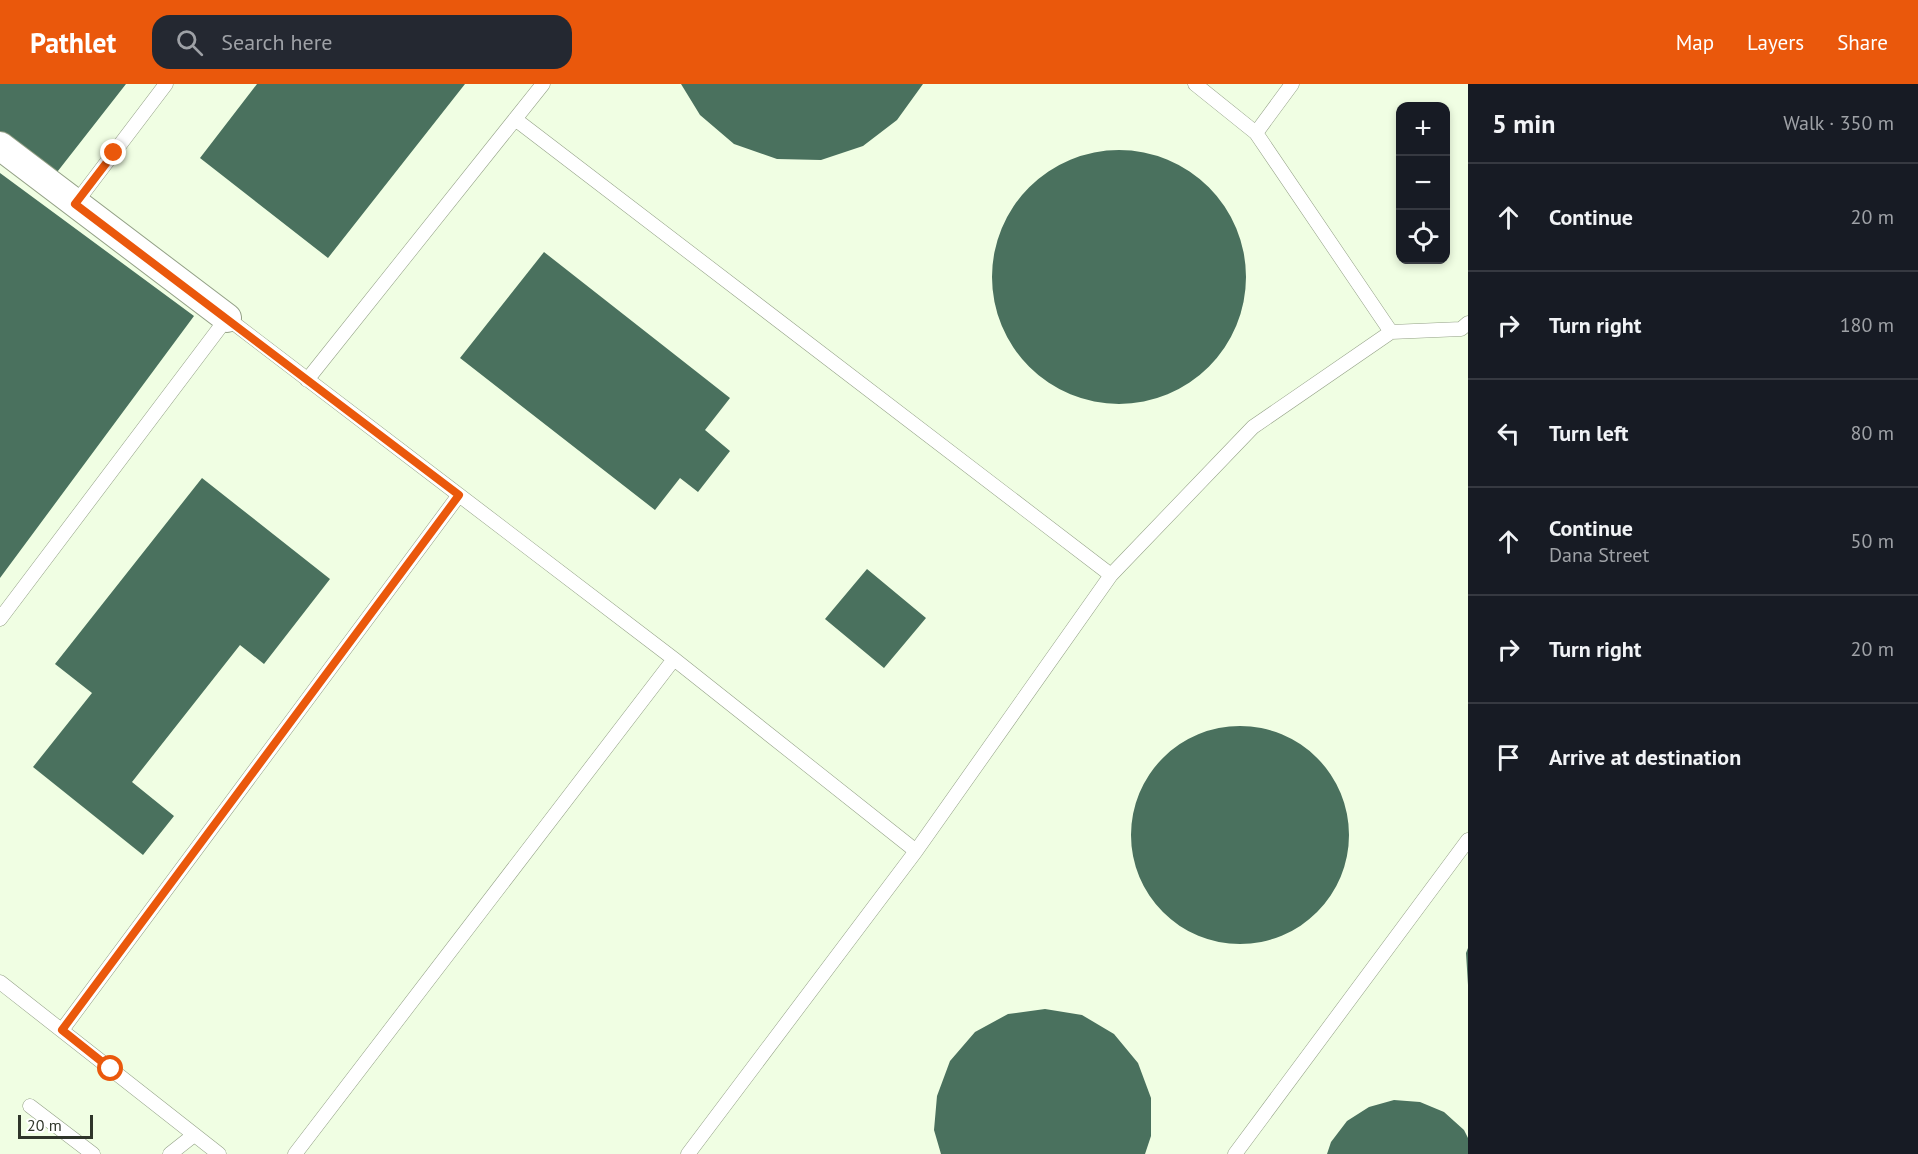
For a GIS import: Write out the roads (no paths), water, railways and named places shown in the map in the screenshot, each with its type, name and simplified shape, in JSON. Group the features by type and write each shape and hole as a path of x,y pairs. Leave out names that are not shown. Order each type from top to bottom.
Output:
{"street":[{"path":"0,146 227,318"}],"lane":[{"path":"75,204 166,84"},
{"path":"307,380 543,84"},
{"path":"1195,84 1256,133 1391,332"},
{"path":"1256,133 1292,84"},
{"path":"515,120 1111,575"},
{"path":"0,619 227,318 674,659 916,851"},
{"path":"688,1154 916,851 1111,575 1253,427 1391,332 1461,329 1468,322"},
{"path":"62,1030 459,495"},
{"path":"296,1154 674,659"},
{"path":"1235,1154 1468,840"},
{"path":"0,982 219,1154"},
{"path":"30,1106 93,1154"},
{"path":"170,1154 194,1135"}]}
